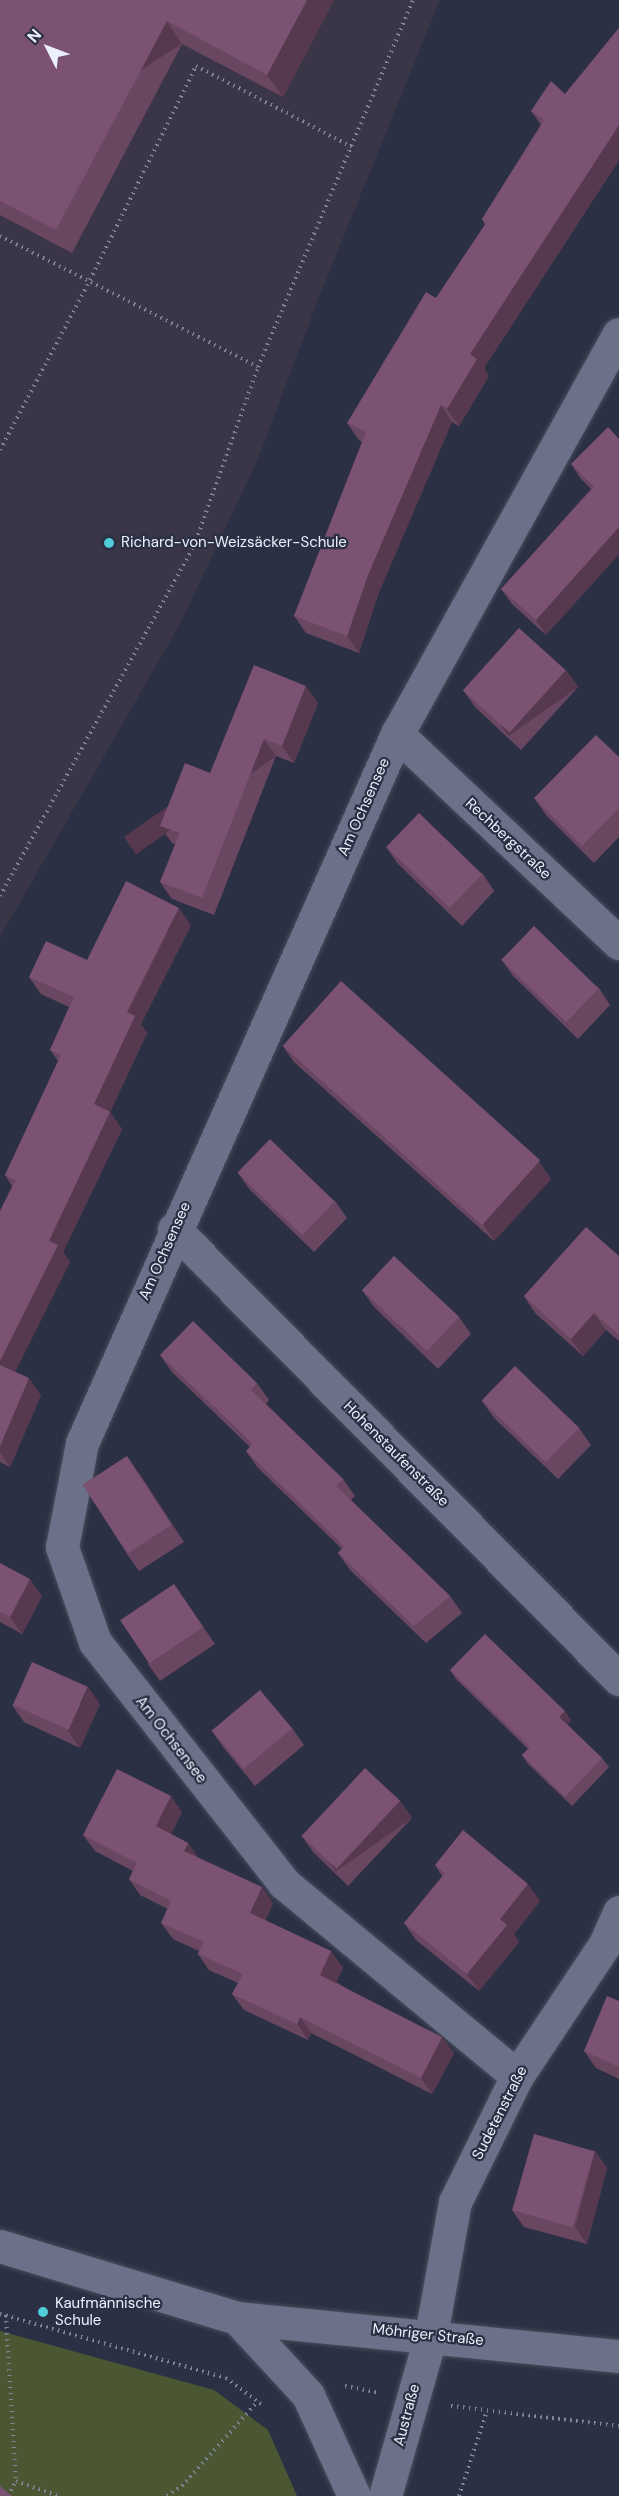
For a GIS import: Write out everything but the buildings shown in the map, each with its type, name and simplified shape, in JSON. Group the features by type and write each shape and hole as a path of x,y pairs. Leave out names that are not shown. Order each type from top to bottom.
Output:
{"street":[{"name":"Am Ochsensee","path":"517,2076 284,1882 94,1642 62,1547 79,1455 174,1229 397,734 616,345"},
{"name":"Rechbergstraße","path":"397,734 619,944"},
{"name":"Hohenstaufenstraße","path":"174,1229 619,1679"},
{"name":"Sudetenstraße","path":"431,2335 454,2202 517,2076 612,1947 619,1912"},
{"name":"Möhriger Straße","path":"0,2247 237,2318 431,2335 619,2356"},
{"path":"237,2318 308,2395 354,2496"},
{"name":"Austraße","path":"385,2496 410,2400 431,2335"}],"path":[{"path":"0,896 194,546 258,367 413,0"},
{"path":"0,450 90,280 196,66 352,147"},
{"path":"0,236 258,367"},
{"path":"0,2314 226,2378 278,2417 308,2395 342,2385 410,2400"},
{"path":"6,2316 16,2481 8,2496"},
{"path":"167,2496 182,2486 258,2401"},
{"path":"459,2496 487,2411 619,2426"},
{"path":"16,2481 58,2496"}],"shaded area":[{"name":"Richard-von-Weizsäcker-Schule","path":"0,0 440,0 319,297 257,461 180,624 0,937"}],"green space":[{"path":"0,2331 214,2390 268,2430 297,2496 0,2496"}],"place":[{"name":"Richard-von-Weizsäcker-Schule","path":"109,543"},
{"name":"Kaufmännische Schule","path":"43,2312"}]}
